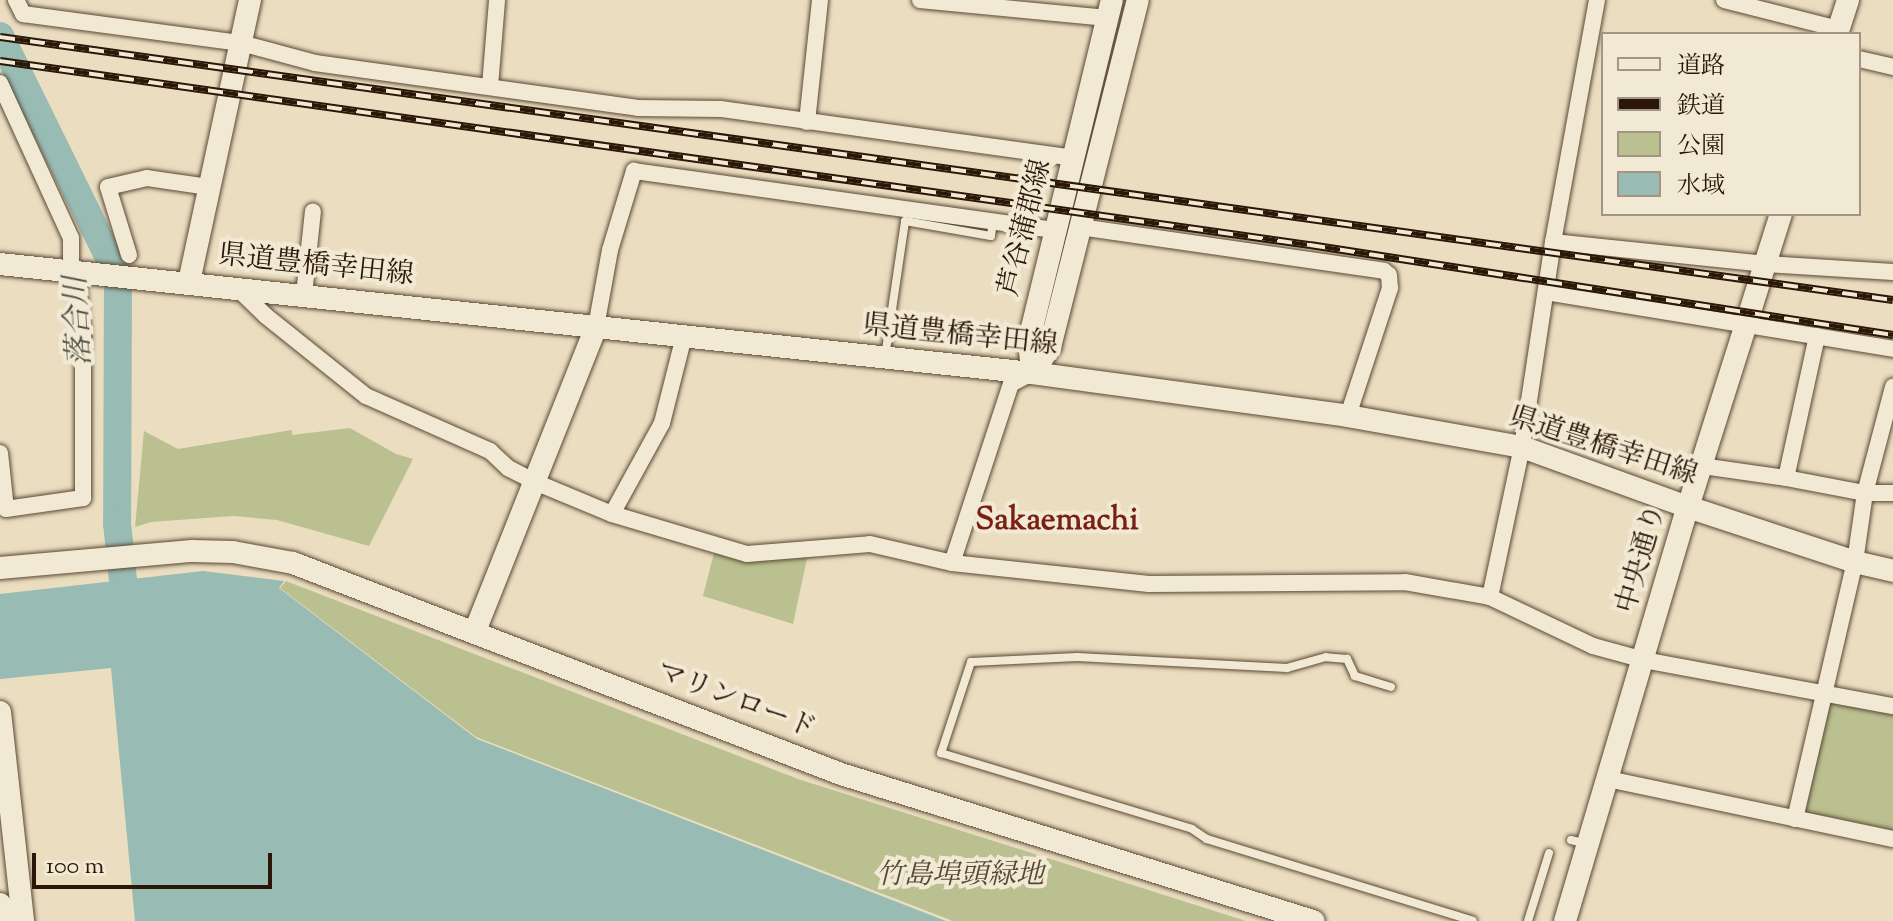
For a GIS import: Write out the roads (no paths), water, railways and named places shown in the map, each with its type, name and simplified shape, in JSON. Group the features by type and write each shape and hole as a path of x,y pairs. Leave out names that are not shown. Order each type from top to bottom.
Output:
{"street":[{"path":"16,0 23,14 241,43 315,63 638,108 721,109 1074,158"},
{"path":"189,282 250,0"},
{"path":"490,86 497,0"},
{"path":"807,122 820,0"},
{"path":"920,0 1110,9"},
{"name":"芦谷蒲郡線","path":"1032,373 1050,347 1138,0"},
{"path":"1490,597 1522,447 1553,242 1597,0"},
{"path":"1724,0 1838,31 1848,0"},
{"name":"芦谷蒲郡線","path":"1032,373 1029,340 1110,9"},
{"path":"1861,59 1893,67"},
{"path":"0,83 71,238 78,272 83,334 83,498 6,509 0,453"},
{"path":"475,631 596,327 610,250 634,171 1055,230"},
{"path":"132,266 108,187 147,178 209,187"},
{"path":"304,295 313,211"},
{"name":"中央通り","path":"1565,921 1580,842 1608,779 1688,507 1780,216"},
{"path":"1080,227 1384,271 1389,275 1390,288 1348,416"},
{"path":"1553,242 1766,264 1893,272"},
{"name":"県道豊橋幸田線","path":"0,264 78,272 132,266 189,282 1032,373 1348,416 1522,447 1688,507 1855,562 1893,571"},
{"path":"237,287 266,316 366,396 490,451 508,468 535,482 612,514 747,554 870,544 952,563 1149,584 1405,582 1490,597 1593,646 1644,660 1893,706"},
{"path":"1546,292 1893,349"},
{"path":"612,514 662,423 684,336"},
{"path":"1786,478 1817,336"},
{"path":"952,563 1011,384 1032,373"},
{"path":"1795,819 1855,562 1865,493 1888,431 1893,387"},
{"path":"1702,466 1865,493 1893,493"},
{"name":"マリンロード","path":"0,568 192,551 264,556 329,575 841,774 1314,921"},
{"path":"0,712 23,921"},
{"path":"1608,779 1893,839"},
{"path":"0,904 2,921"}],"lane":[{"path":"885,357 905,221 991,236 993,221"},
{"path":"1391,687 1355,676 1347,659 1326,657 1287,668 1077,657 971,662 941,753 1192,829 1207,839 1473,921"},
{"path":"1528,921 1549,853"}],"water":[{"path":"203,571 284,581 279,588 477,739 946,921 135,921 111,668 0,679 0,594"}],"waterway":[{"name":"落合川","path":"0,36 118,276 117,523 123,580"}],"railway":[{"path":"0,37 1893,300"},
{"path":"0,61 1310,245 1893,335"}],"district":[{"name":"Sakaemachi","path":"1057,521"}],"park label":[{"name":"竹島埠頭緑地","path":"960,876"}]}
